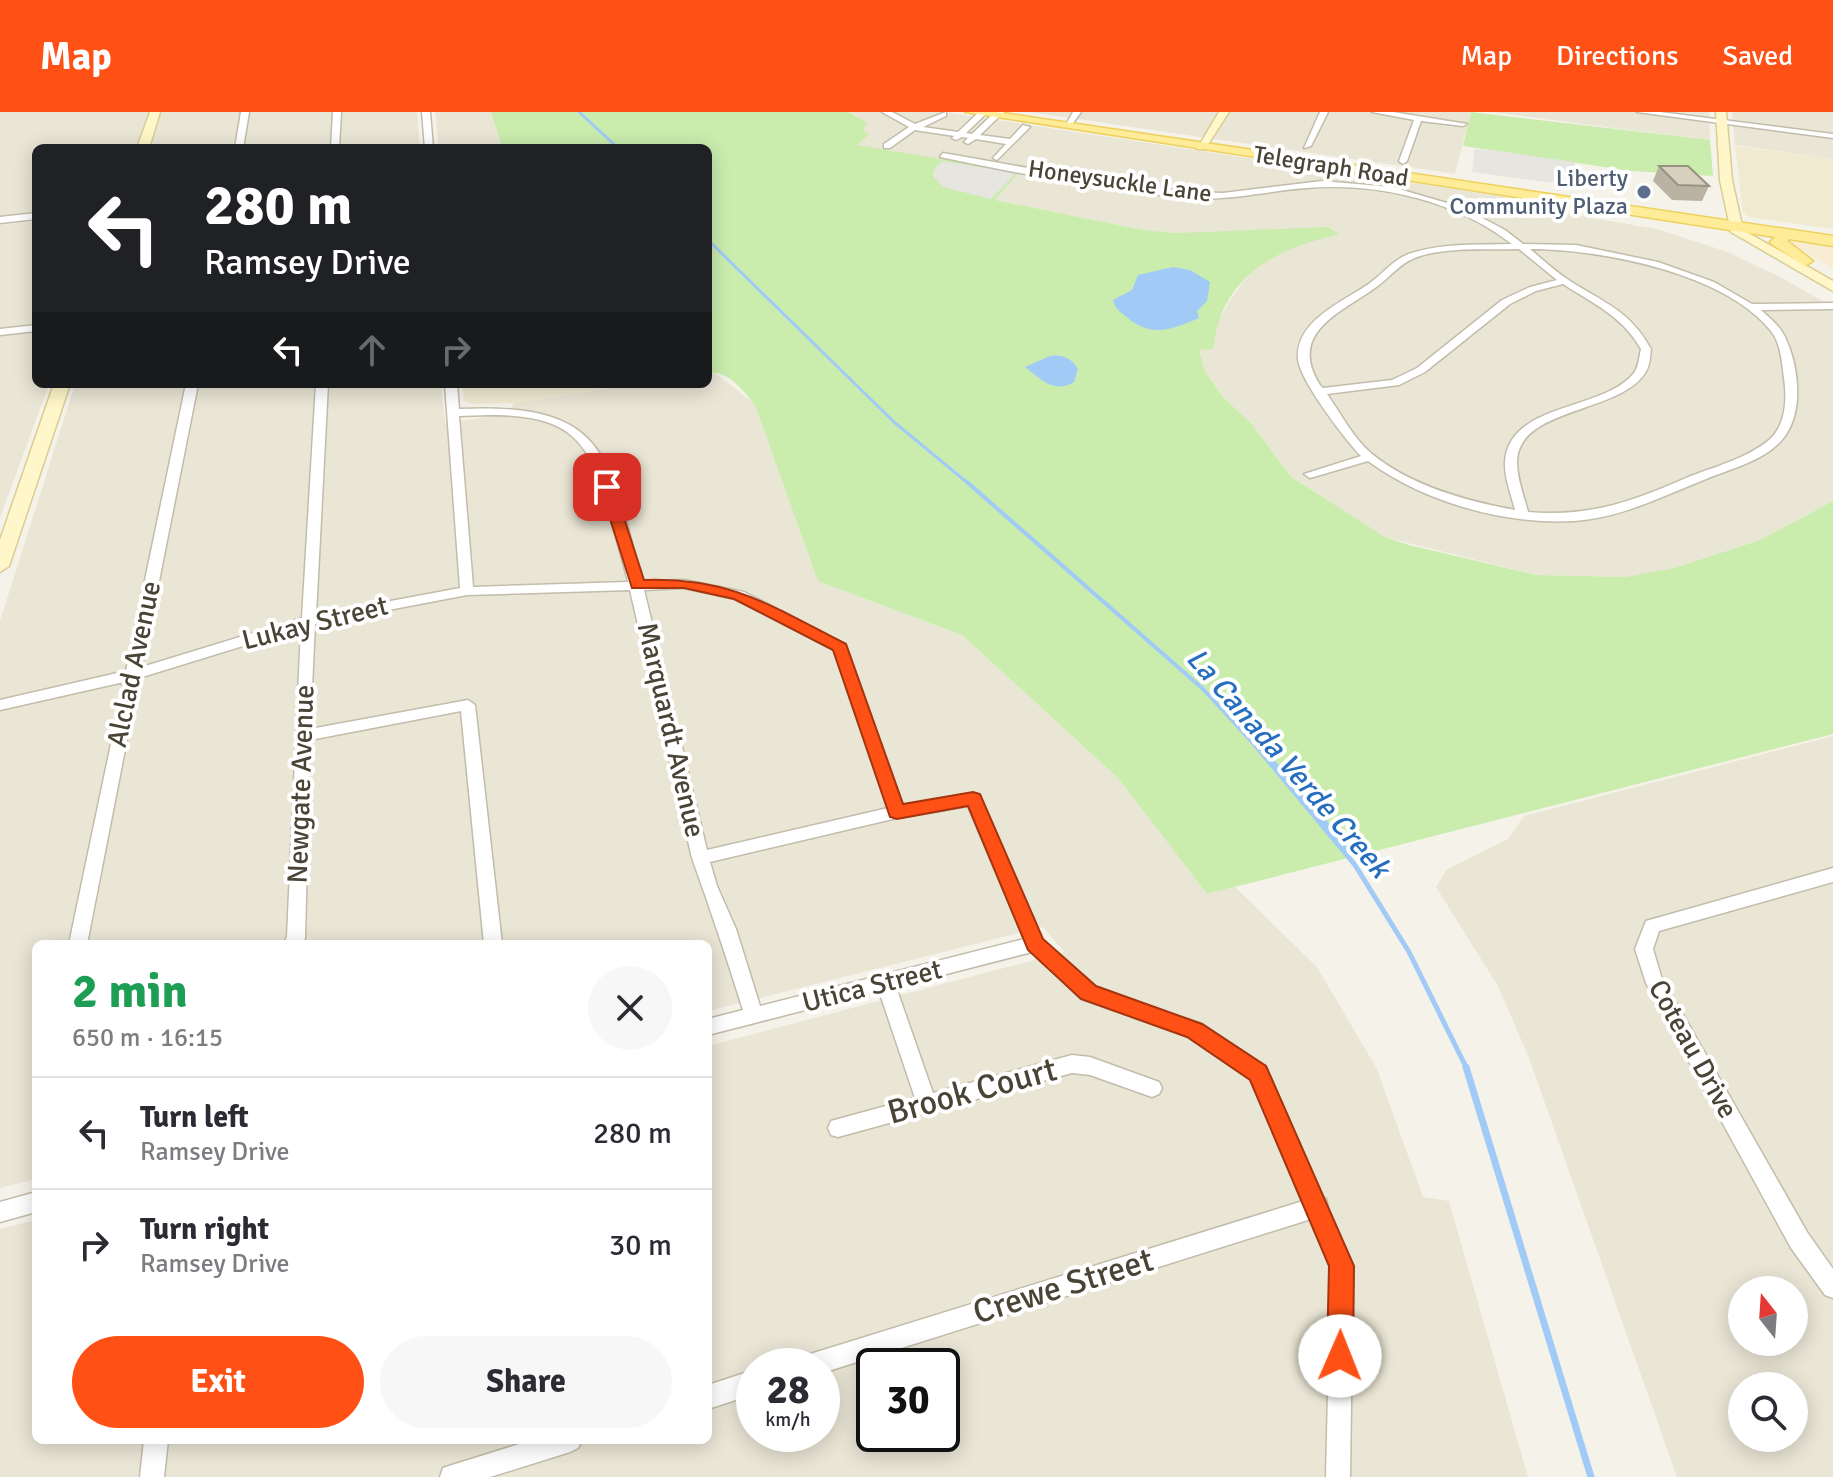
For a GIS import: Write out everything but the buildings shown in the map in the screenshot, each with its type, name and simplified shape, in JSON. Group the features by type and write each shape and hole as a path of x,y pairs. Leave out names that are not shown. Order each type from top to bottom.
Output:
{"main road":[{"name":"Telegraph Road","path":"990,113 1833,234"},
{"name":"Telegraph Road","path":"990,113 1073,117 1203,144"},
{"name":"Telegraph Road","path":"1736,222 1833,241"},
{"path":"1805,261 1777,240 1811,238"}],"street":[{"path":"144,144 155,112"},
{"path":"240,144 245,112"},
{"path":"335,144 337,112"},
{"path":"426,112 429,144"},
{"path":"886,112 915,128 1011,142"},
{"path":"1203,144 1224,112"},
{"path":"1307,146 1324,112"},
{"path":"1376,112 1463,124"},
{"path":"1641,112 1721,117 1833,136"},
{"path":"943,155 960,134 990,113"},
{"path":"943,155 958,152 974,137 990,113"},
{"path":"887,146 943,114"},
{"path":"1721,117 1737,232 1833,287"},
{"path":"1403,161 1418,118"},
{"path":"997,158 1026,127"},
{"name":"Honeysuckle Lane","path":"943,155 1191,195 1251,194 1322,184 1381,189 1442,202 1466,211 1524,248 1565,281 1607,303 1636,328 1646,349 1641,372 1626,386 1539,422 1514,447 1511,458 1523,515"},
{"path":"0,220 32,216"},
{"path":"1736,222 1833,277"},
{"path":"1454,248 1524,248 1573,248 1619,254 1701,281 1749,307 1776,330 1782,342 1792,390 1789,419 1779,437 1756,452 1642,503 1574,518 1523,515 1444,496 1369,457 1320,392 1303,361 1306,343 1333,308 1371,287 1410,256 1454,248"},
{"path":"1320,392 1395,383 1421,370 1506,302 1533,289 1565,281"},
{"path":"1749,307 1833,306"},
{"path":"0,332 32,328"},
{"path":"0,566 61,388"},
{"name":"Alclad Avenue","path":"79,940 191,388"},
{"name":"Newgate Avenue","path":"295,940 307,621 322,388"},
{"path":"452,388 467,591"},
{"name":"Marquardt Avenue","path":"455,413 504,410 537,414 566,426 586,442 600,462 638,585 700,858 708,886 727,929 754,1016"},
{"path":"1310,474 1369,457"},
{"name":"Lukay Street","path":"0,705 132,675 307,621 467,591 684,584 739,595 840,647 897,812"},
{"path":"302,736 468,705 493,940"},
{"path":"700,858 897,812 973,799 1035,944 1088,993 1195,1030 1259,1073 1319,1206 1342,1266 1338,1477"},
{"name":"Coteau Drive","path":"1833,875 1652,926 1644,949 1652,978 1799,1240 1833,1287"},
{"name":"Utica Street","path":"712,1026 1035,944"},
{"path":"885,983 927,1104"},
{"name":"Brook Court","path":"838,1128 1072,1064 1090,1066 1152,1088"},
{"path":"0,1212 32,1203"},
{"name":"Crewe Street","path":"840,1356 1319,1206"},
{"path":"712,1396 736,1388"},
{"path":"152,1477 156,1444"},
{"path":"452,1477 557,1444"}],"shaded area":[{"path":"0,112 417,112 420,144 32,144 32,212 0,216"},
{"path":"435,112 491,112 501,144 439,144"},
{"path":"849,112 944,112 1505,197 1510,204 1657,229 1725,251 1833,307 1833,501 1760,540 1674,568 1625,577 1537,575 1384,537 1291,477 1251,423 1222,396 1205,371 1199,350 1212,349 1215,327 1256,265 1294,245 1338,233 1176,233 1143,230 994,200 1018,172 856,145 869,134 863,131 856,115"},
{"path":"1029,112 1471,112 1455,174"},
{"path":"1493,112 1709,112 1710,140 1590,125"},
{"path":"1732,112 1833,112 1833,159 1735,145"},
{"path":"1735,146 1833,159 1833,229 1748,217 1743,212"},
{"path":"1474,150 1574,162 1586,182 1545,182 1472,172"},
{"path":"942,161 1016,173 991,199 943,187 933,176 935,168"},
{"path":"32,221 32,388 48,388 0,518 0,225"},
{"path":"1798,240 1833,245 1833,269 1789,242"},
{"path":"712,373 715,373 755,404 819,581 962,635 1118,778 1207,894 1235,887 1317,967 1377,1069 1423,1197 1449,1201 1528,1477 0,1477 0,1229 32,1221 32,1444 712,1444 712,1045 1064,952 1043,927 712,1010 712,940 32,940 32,1180 0,1188 0,621 74,388 441,388 445,423 507,414 514,403 612,388 712,388"},
{"path":"463,388 611,388 514,403 472,404 465,401"},
{"path":"1833,736 1833,1477 1677,1477 1529,1058 1498,986 1436,887 1446,870 1508,839 1524,816"}],"green space":[{"path":"491,112 849,112 867,123 863,131 870,134 857,145 1019,172 995,200 1143,230 1176,233 1328,227 1339,234 1293,248 1273,258 1240,284 1227,302 1218,323 1213,349 1199,350 1205,371 1222,396 1251,423 1291,477 1385,537 1537,575 1625,577 1674,568 1760,540 1833,501 1833,734 1207,894 1118,778 962,635 818,581 755,405 728,378 712,373 712,144 501,144"},
{"path":"1471,112 1710,140 1713,176 1631,171 1463,146"}],"water":[{"path":"1173,267 1190,270 1210,282 1207,301 1197,311 1199,318 1169,329 1151,329 1133,322 1116,307 1113,300 1132,290 1138,275"},
{"path":"1050,356 1062,356 1073,362 1078,369 1074,382 1054,386 1025,367"},
{"path":"1237,717 1355,853 1350,855 1233,718"}],"waterway":[{"name":"La Canada Verde Creek","path":"579,112 614,144"},
{"name":"La Canada Verde Creek","path":"712,244 894,422 969,484"},
{"name":"La Canada Verde Creek","path":"967,482 1203,689 1253,743"},
{"name":"La Canada Verde Creek","path":"1252,741 1355,865 1409,952 1467,1069"},
{"name":"La Canada Verde Creek","path":"1466,1067 1591,1477"}],"place":[{"name":"Liberty Community Plaza","path":"1644,192"}],"route":[{"path":"607,487 638,585 684,584 739,595 840,647 897,812 973,799 1035,944 1088,993 1195,1030 1259,1073 1319,1206 1342,1266 1340,1356"}]}
